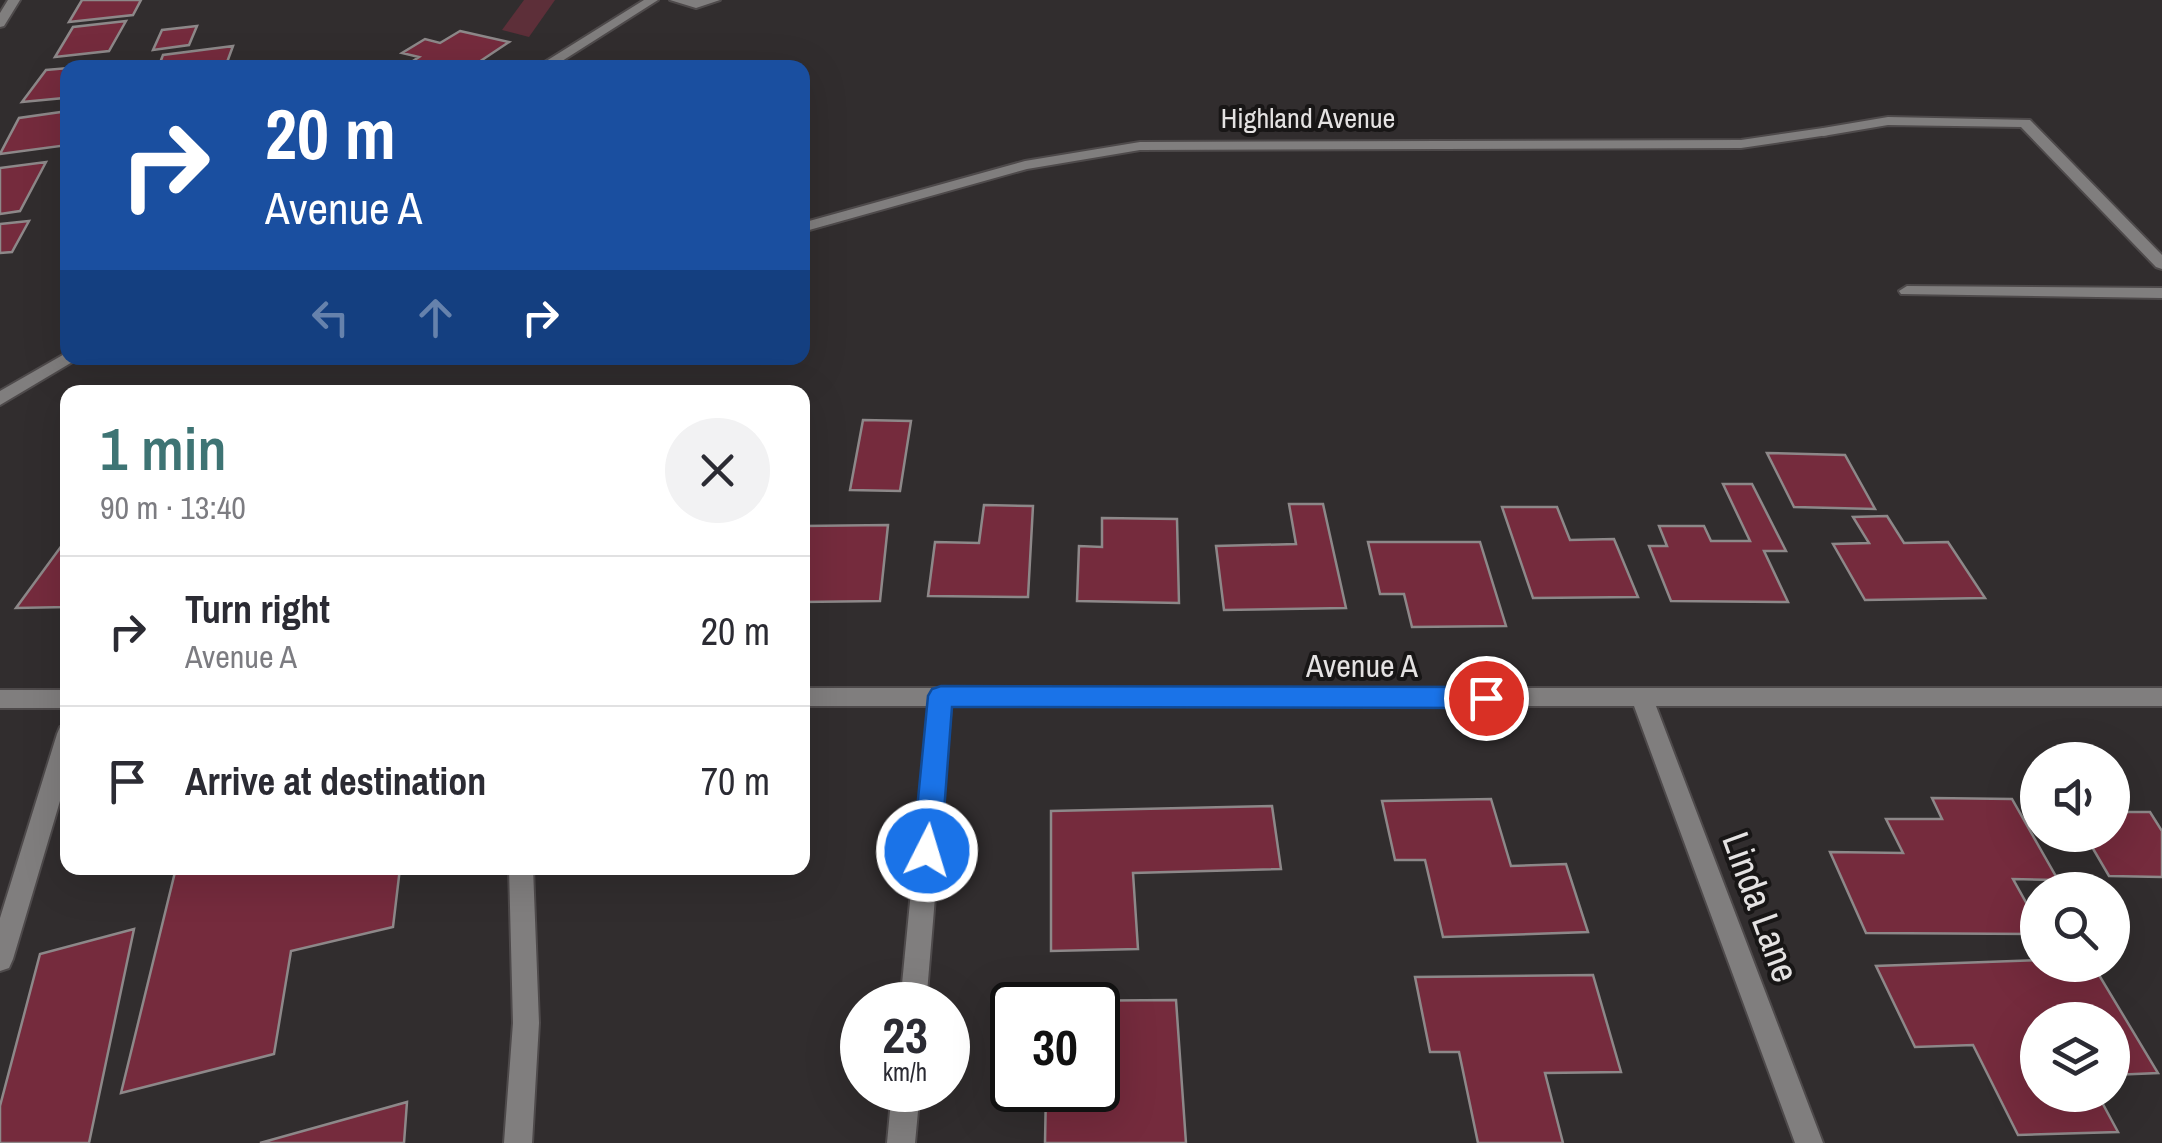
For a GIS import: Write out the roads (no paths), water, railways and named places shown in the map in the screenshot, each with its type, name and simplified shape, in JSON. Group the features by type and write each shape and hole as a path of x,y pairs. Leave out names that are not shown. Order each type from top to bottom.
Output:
{"street":[{"path":"0,23 14,0"},
{"path":"555,60 652,0"},
{"path":"676,0 696,4 714,0"},
{"name":"Highland Avenue","path":"810,226 1025,165 1140,146 1741,144 1888,121 2025,123 2162,264"},
{"path":"1907,291 2162,292"},
{"path":"0,398 60,362"},
{"path":"915,982 941,696"},
{"name":"Avenue A","path":"810,697 2162,697"},
{"name":"Linda Lane","path":"1642,698 1809,1143"},
{"path":"0,700 60,699"},
{"path":"0,959 60,760"},
{"path":"518,1143 526,1023 521,875"},
{"path":"901,1143 904,1112"}]}
